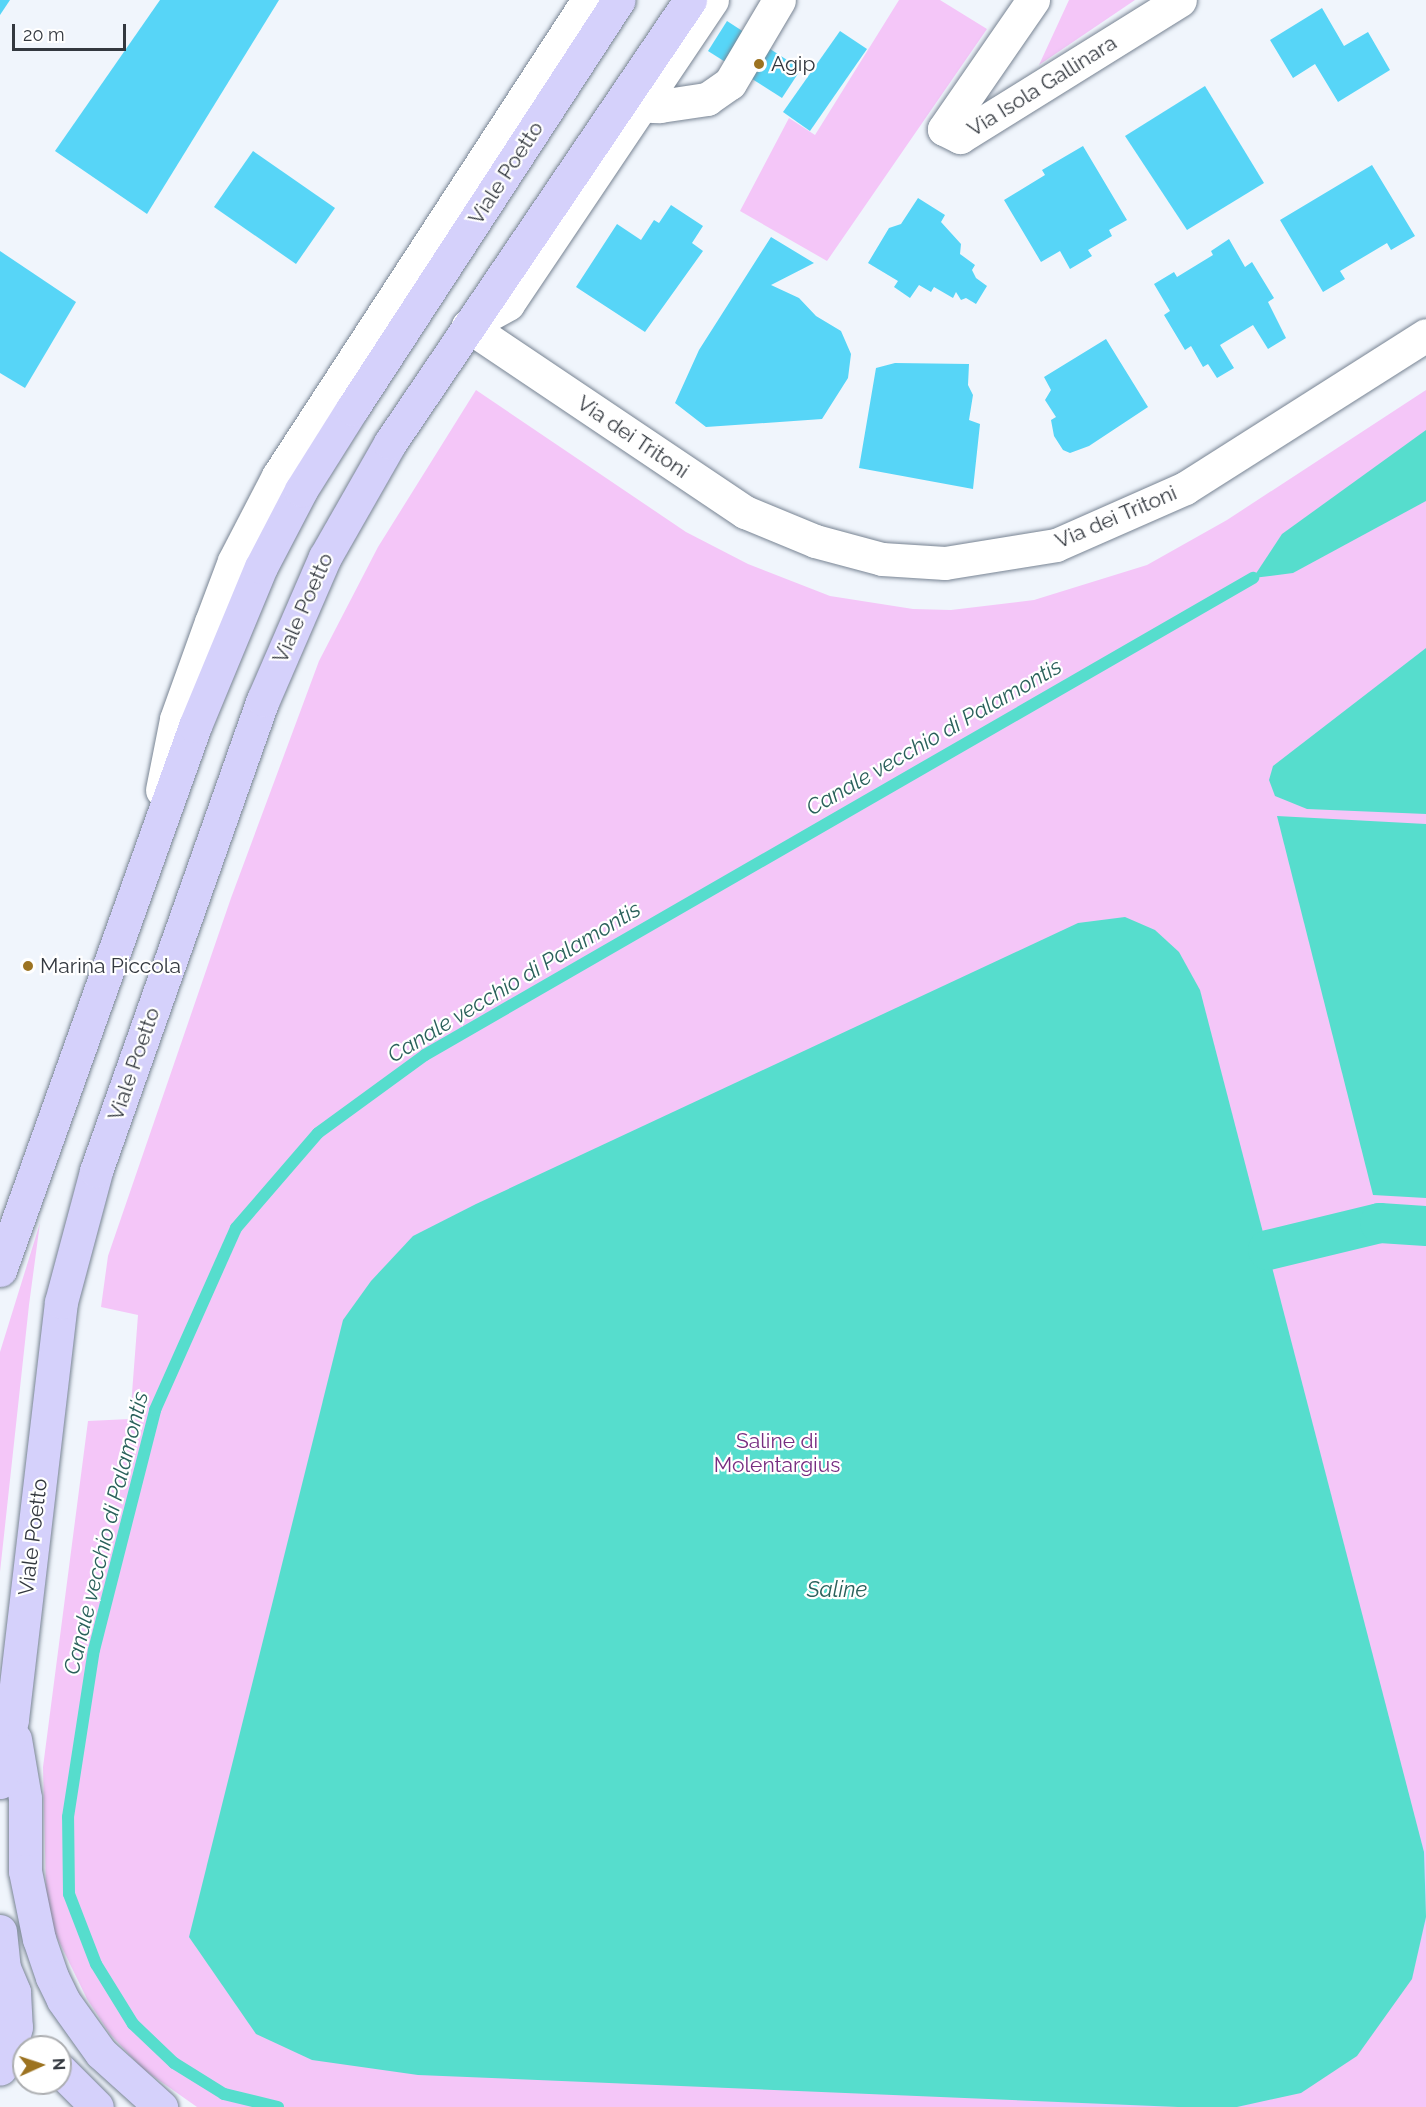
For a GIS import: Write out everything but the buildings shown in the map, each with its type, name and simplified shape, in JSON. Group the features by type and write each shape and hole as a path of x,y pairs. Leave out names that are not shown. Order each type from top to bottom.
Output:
{"main road":[{"name":"Viale Poetto","path":"0,1270 152,842 247,598 301,490 619,0"},
{"name":"Viale Poetto","path":"0,1782 12,1719 61,1302 96,1171 230,787 282,654 331,546 390,443 468,326 630,105 690,0"},
{"name":"Viale Poetto","path":"12,1719 26,1798 25,1871 39,1939 52,1977 63,2000 100,2053 161,2107"},
{"path":"0,1931 2,1965 14,1992 25,2035"},
{"path":"0,2069 12,2053"},
{"path":"72,2082 97,2107"}],"street":[{"path":"152,842 176,719 238,552 278,476 588,0"},
{"name":"Viale Poetto","path":"630,105 712,0"},
{"path":"630,105 707,99 730,83 779,0"},
{"name":"Via Isola Gallinara","path":"1033,0 944,129 960,137 1180,0"},
{"name":"Via dei Tritoni","path":"468,326 745,512 815,541 882,559 945,563 1056,545 1120,519 1185,488 1426,335"}],"green space":[{"path":"899,0 940,0 987,29 827,261 740,211 789,118 815,135"},
{"path":"1069,0 1135,0 1039,65"},
{"name":"Saline di Molentargius","path":"476,390 686,532 748,564 830,596 913,609 951,610 1034,600 1147,565 1227,520 1426,390 1426,2107 197,2107 143,2069 110,2034 87,1999 53,1929 46,1892 43,1767 88,1421 130,1419 138,1315 101,1307 108,1256 231,898 319,661 378,547"},
{"path":"40,1223 29,1305 0,1572 0,1352"}],"water":[{"path":"1426,430 1426,501 1293,573 1253,578 1282,534"},
{"path":"1426,648 1426,814 1307,809 1275,796 1269,780 1273,766"},
{"path":"1277,816 1426,824 1426,1198 1373,1195"},
{"name":"Saline","path":"1125,917 1155,930 1179,952 1200,990 1424,1852 1426,1917 1412,1979 1357,2056 1301,2093 1237,2107 1178,2107 418,2075 312,2060 256,2034 189,1937 343,1320 371,1281 413,1236 476,1204 1078,923"}],"waterway":[{"name":"Canale vecchio di Palamontis","path":"278,2107 224,2094 174,2063 133,2024 96,1964 69,1894 68,1817 94,1650 155,1410 236,1228 318,1133 425,1055 1253,578"},
{"path":"1268,1250 1380,1223 1426,1226"}],"place":[{"name":"Agip","path":"759,64"},
{"name":"Marina Piccola","path":"28,966"}]}
